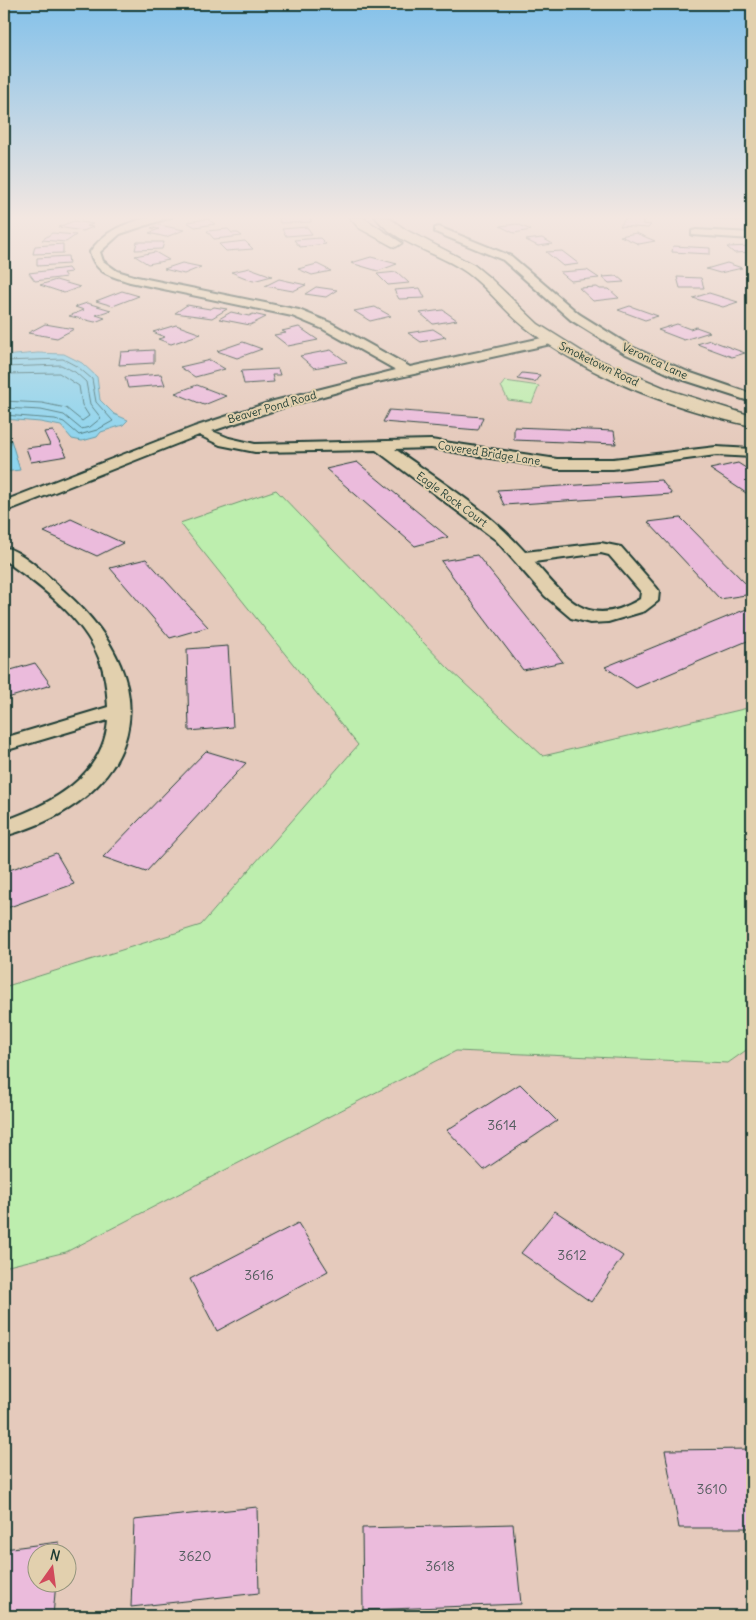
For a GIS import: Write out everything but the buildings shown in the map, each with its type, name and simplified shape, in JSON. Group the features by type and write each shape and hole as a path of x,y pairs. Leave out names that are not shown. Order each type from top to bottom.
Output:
{"main road":[{"name":"Smoketown Road","path":"498,293 515,312 551,340 616,374 663,394 752,421"}],"street":[{"path":"197,293 278,309 310,318 408,371"},
{"name":"Veronica Lane","path":"543,293 575,317 628,350 683,375 752,398"},
{"name":"Beaver Pond Road","path":"4,507 199,430 315,394 408,371 551,340"},
{"name":"Covered Bridge Lane","path":"199,430 225,442 254,448 431,444 530,461 585,464 629,462 716,451 752,453"},
{"name":"Eagle Rock Court","path":"378,444 502,536 548,588 576,614 587,617 606,617 642,607 649,602 651,595 615,551 607,548 522,558"},
{"path":"4,552 77,612 95,633 108,657 120,710 120,726 114,750 97,776 76,796 47,811 4,829"},
{"path":"4,745 120,710"}],"green space":[{"path":"505,381 539,386 532,403 508,400 501,386"},
{"path":"276,490 449,669 543,756 752,707 752,1046 728,1063 456,1051 66,1252 4,1267 4,987 201,925 358,745 180,523"}],"water":[{"path":"38,353 64,354 82,363 97,377 100,400 114,414 128,420 123,425 101,432 97,437 82,441 72,439 61,426 4,419 4,356"},
{"path":"11,440 20,470 4,472 4,441"}]}
